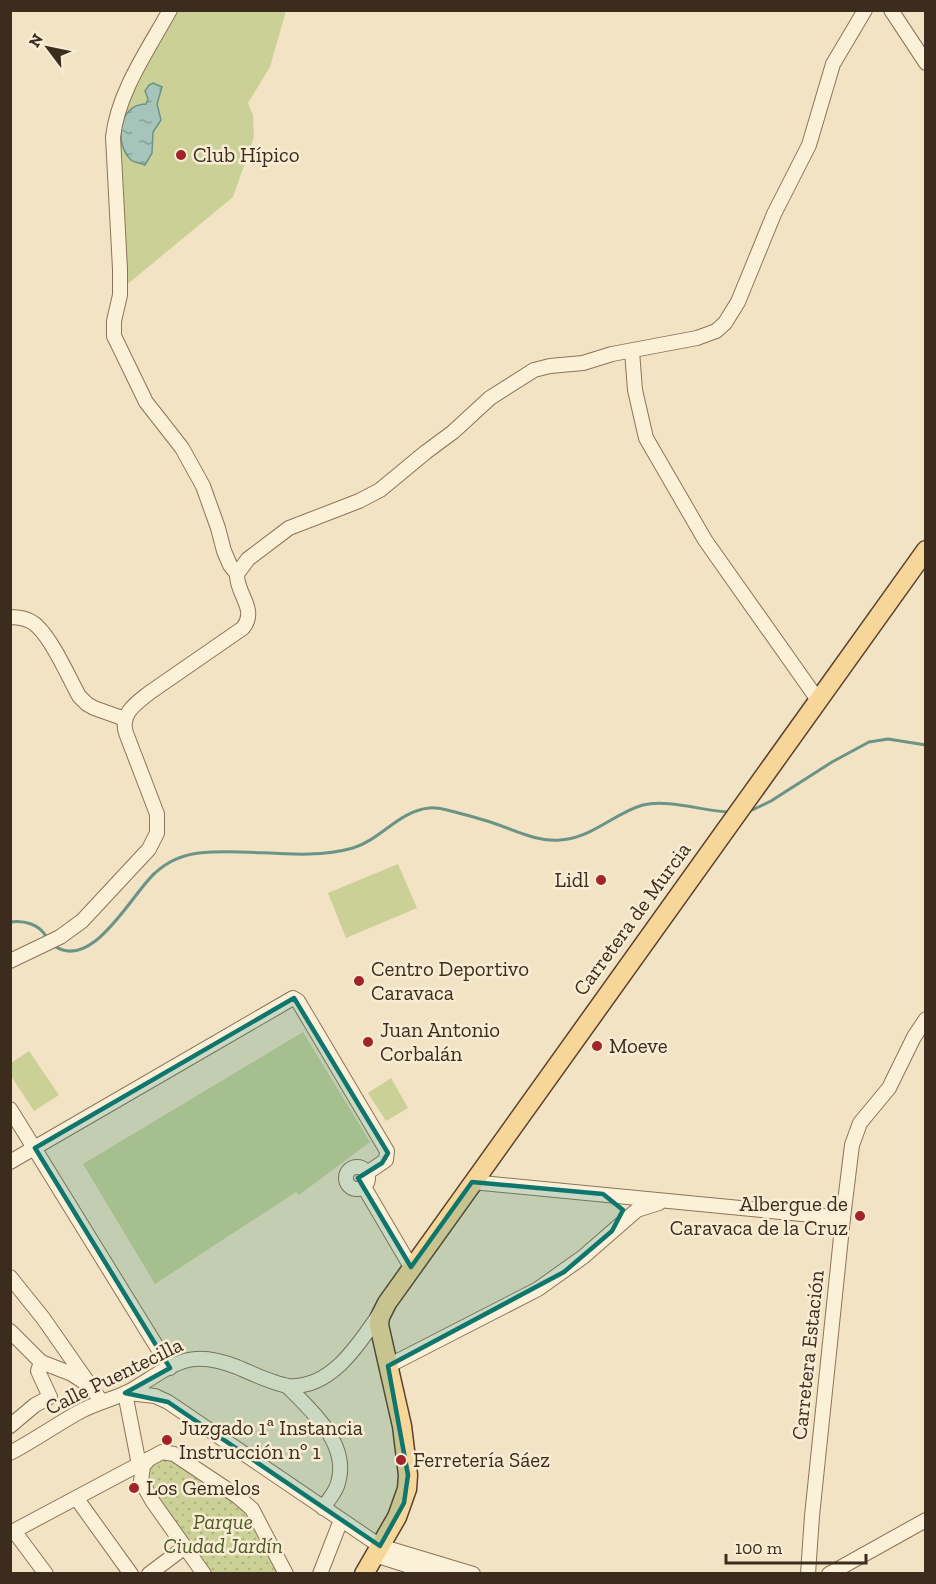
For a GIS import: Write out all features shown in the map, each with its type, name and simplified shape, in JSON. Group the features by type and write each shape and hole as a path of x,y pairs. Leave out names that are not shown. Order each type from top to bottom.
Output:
{"main road":[{"name":"Carretera de Murcia","path":"381,1313 411,1267 926,550"},
{"path":"364,1574 404,1503 408,1489 402,1426 382,1342 381,1313"}],"street":[{"path":"170,10 132,79 115,120 113,137 120,296 114,332 116,341 146,402 182,448 203,486 224,550 230,565 237,574"},
{"path":"10,961 60,937 82,921 154,841 158,825 157,814 126,733 125,719 142,698 225,642 247,623 249,614 237,583 237,574 248,559 280,533 298,523 359,501 380,490 453,432 490,398 526,374 541,368 583,363 612,354 706,336 716,331 732,313 746,284 774,214 809,145 833,64 865,10"},
{"path":"891,10 926,63"},
{"path":"632,351 634,390 646,438 705,540 818,700"},
{"path":"10,617 26,619 36,625 45,636 79,696 87,704 125,719"},
{"path":"10,1162 284,1002 296,999 387,1151 386,1160 367,1173"},
{"name":"Carretera Estación","path":"808,1574 843,1218 855,1133 866,1114 889,1088 914,1037 926,1019"},
{"path":"10,1109 170,1368"},
{"path":"361,1168 367,1173 368,1180 364,1187 357,1189 350,1187 346,1178 349,1171 361,1168"},
{"path":"472,1182 843,1218"},
{"path":"364,1187 411,1267"},
{"path":"603,1194 619,1203 623,1208 622,1215 612,1231"},
{"path":"388,1366 538,1289 583,1257 637,1210 670,1201"},
{"path":"10,1277 43,1318 100,1401"},
{"path":"287,1386 324,1378 363,1339 381,1313"},
{"path":"10,1331 41,1362 72,1374 91,1387"},
{"path":"363,1339 372,1335 382,1342"},
{"name":"Calle Puentecilla","path":"10,1453 100,1401 126,1393 170,1368 192,1359 227,1363 287,1386"},
{"path":"10,1426 35,1405 50,1397 38,1371 41,1362"},
{"path":"287,1386 322,1424 335,1447 339,1468 338,1483 323,1508"},
{"path":"144,1488 141,1481 143,1466 126,1393 148,1394 161,1398 341,1520 378,1551 435,1574"},
{"path":"46,1574 12,1532 123,1474 143,1466 162,1452 174,1454 248,1506 259,1519 286,1574"},
{"path":"123,1474 132,1476 144,1488 204,1574"},
{"path":"77,1499 131,1574"},
{"path":"320,1574 341,1520"},
{"path":"830,1574 926,1520"},
{"path":"149,1574 185,1547"},
{"path":"378,1551 473,1574"}],"highlighted area":[{"path":"294,998 388,1153 382,1163 358,1178 411,1267 472,1182 603,1194 623,1210 612,1231 564,1272 388,1366 408,1475 404,1503 380,1546 168,1402 125,1393 170,1368 35,1148"}],"green space":[{"name":"Club Hípico","path":"170,11 286,11 270,67 248,103 253,115 254,137 233,197 124,287 113,137 132,79"},
{"path":"398,864 417,908 346,938 328,893"},
{"path":"303,1032 370,1142 299,1195 296,1192 155,1284 83,1164"},
{"path":"29,1051 59,1095 34,1111 11,1076 11,1063"},
{"path":"391,1078 408,1108 386,1121 368,1093"},
{"name":"Parque Ciudad Jardín","path":"171,1458 246,1510 284,1573 212,1573 146,1483 148,1469 156,1459"}],"water":[{"path":"153,83 162,87 157,104 161,120 153,132 152,153 145,165 132,161 122,144 121,135 124,118 129,110 146,104 148,99 145,91"}],"waterway":[{"path":"748,812 771,801 832,762 869,742 888,739 926,745"},
{"path":"53,945 68,951 82,949 96,940 110,927 155,873 170,862 193,854 334,852 363,844 408,814 429,808 455,812 529,836 552,840 583,835 643,805 663,803 729,812"},
{"path":"10,922 36,926 47,938"}],"place":[{"name":"Club Hípico","path":"181,155"},
{"name":"Lidl","path":"601,880"},
{"name":"Centro Deportivo Caravaca","path":"359,981"},
{"name":"Juan Antonio Corbalán","path":"368,1042"},
{"name":"Moeve","path":"597,1046"},
{"name":"Albergue de Caravaca de la Cruz","path":"860,1216"},
{"name":"Juzgado 1ª Instancia Instrucción nº 1","path":"167,1440"},
{"name":"Ferretería Sáez","path":"401,1460"},
{"name":"Los Gemelos","path":"134,1488"}]}
